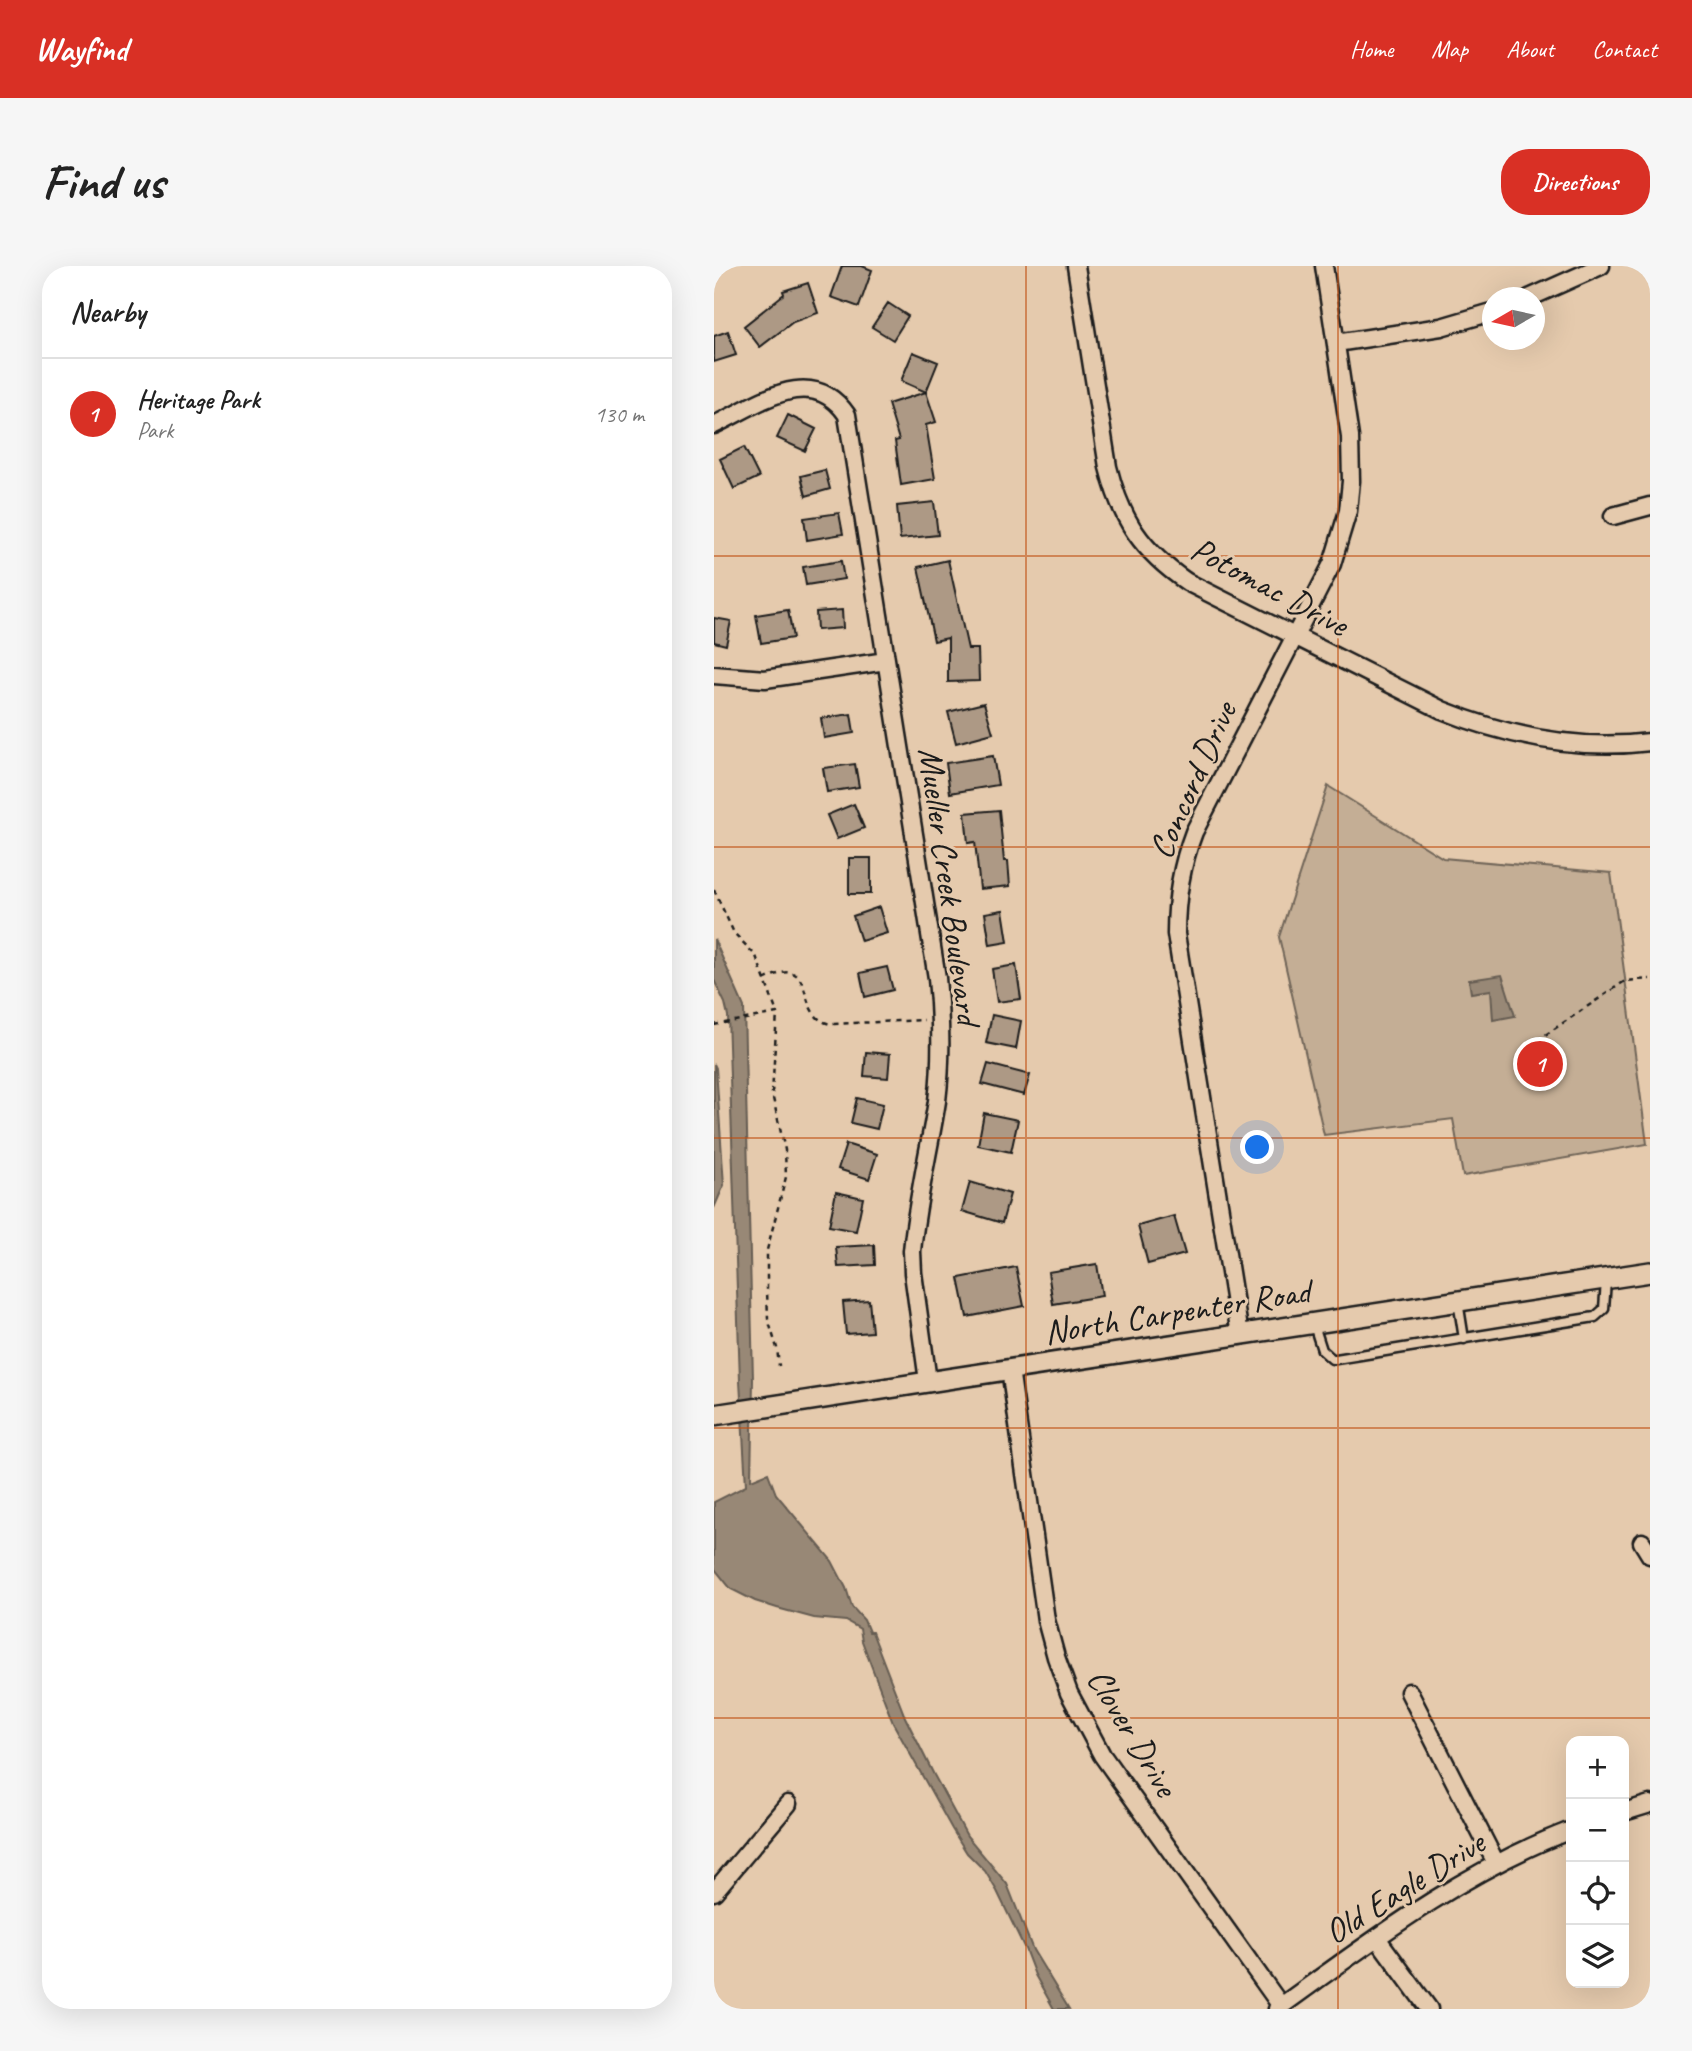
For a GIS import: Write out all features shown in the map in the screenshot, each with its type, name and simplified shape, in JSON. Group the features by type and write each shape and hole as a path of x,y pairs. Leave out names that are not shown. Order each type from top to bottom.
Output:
{"street":[{"name":"Potomac Drive","path":"1076,266 1114,492 1124,516 1150,553 1168,569 1186,582 1441,710 1479,725 1517,736 1557,743 1590,745 1650,742"},
{"name":"Concord Drive","path":"1240,1335 1176,934 1176,905 1182,868 1194,832 1332,564 1348,510 1352,451 1324,266"},
{"path":"1545,291 1601,266"},
{"path":"1336,343 1441,327 1482,315"},
{"name":"Mueller Creek Boulevard","path":"714,425 785,391 808,388 824,393 838,402 847,415 937,978 940,1019 937,1101 912,1251 928,1381"},
{"path":"1613,516 1650,506"},
{"path":"714,675 765,679 886,662"},
{"name":"North Carpenter Road","path":"714,1415 1650,1272"},
{"name":"Clover Drive","path":"1010,1369 1046,1620 1069,1693 1102,1755 1279,2008"},
{"path":"1409,1692 1496,1863"},
{"path":"714,1892 788,1804"},
{"path":"1629,1810 1650,1804"},
{"name":"Old Eagle Drive","path":"1279,2008 1436,1897 1496,1863 1566,1832"},
{"path":"1377,1938 1429,2009"}],"lane":[{"path":"1313,1322 1322,1350 1332,1359 1595,1317 1604,1309 1606,1279"},
{"path":"1458,1301 1464,1339"}],"path":[{"path":"714,890 734,933 757,956 777,1013 772,1094 785,1150 786,1177 767,1250 767,1290 768,1320 777,1348 779,1366"},
{"path":"764,980 784,971 792,971 798,976 810,1005 823,1023 940,1019"},
{"path":"1529,1046 1625,981 1650,979"},
{"path":"714,1025 777,1013"}],"shaded area":[{"path":"1328,786 1443,858 1611,873 1647,1144 1463,1176 1453,1119 1324,1135 1279,937"},
{"path":"714,939 744,1007 753,1380 751,1480 768,1473 776,1494 832,1561 852,1607 864,1620 869,1632 872,1632 905,1717 934,1775 967,1836 1007,1884 1033,1950 1069,2009 1054,2009 1035,1975 997,1891 952,1829 893,1723 860,1629 846,1621 814,1618 755,1601 731,1589 714,1568 714,1502 746,1486 728,1016 714,980"},
{"path":"1502,975 1515,1016 1493,1020 1491,990 1471,993 1469,980"},
{"path":"714,1064 724,1185 714,1208"}],"building":[{"path":"842,266 862,266 872,270 859,307 831,297"},
{"path":"808,283 818,313 793,322 760,347 744,326 784,294 783,291"},
{"path":"888,303 908,316 893,340 872,327"},
{"path":"728,331 736,355 714,362 714,336"},
{"path":"913,352 938,362 926,392 901,381"},
{"path":"926,392 936,422 926,425 935,479 901,485 895,441 899,440 888,404"},
{"path":"788,415 816,429 805,451 777,438"},
{"path":"744,447 759,477 734,489 720,459"},
{"path":"825,470 830,489 806,496 801,476"},
{"path":"934,502 938,535 900,539 897,506"},
{"path":"839,513 843,534 807,540 804,518"},
{"path":"948,560 968,649 978,649 979,681 948,682 948,638 934,641 918,567"},
{"path":"841,561 844,579 806,585 803,567"},
{"path":"788,610 793,638 761,643 756,615"},
{"path":"842,610 843,628 817,630 816,612"},
{"path":"714,618 731,621 726,645 714,642"},
{"path":"984,703 993,733 956,743 948,712"},
{"path":"851,714 854,733 824,738 821,718"},
{"path":"993,756 998,785 950,793 946,763"},
{"path":"855,764 859,787 827,792 823,768"},
{"path":"854,804 864,828 837,839 827,815"},
{"path":"999,810 1004,861 1008,861 1010,886 980,889 975,842 968,843 965,813"},
{"path":"849,858 871,858 871,894 849,894"},
{"path":"879,907 887,933 861,941 853,916"},
{"path":"1003,910 1008,942 990,945 985,913"},
{"path":"1016,965 1021,999 997,1002 992,969"},
{"path":"887,967 893,990 865,997 860,973"},
{"path":"992,1015 1021,1021 1016,1049 986,1043"},
{"path":"866,1052 890,1054 888,1078 864,1076"},
{"path":"988,1064 1030,1075 1024,1095 982,1084"},
{"path":"857,1098 883,1104 877,1129 851,1123"},
{"path":"984,1113 1018,1120 1011,1152 978,1145"},
{"path":"846,1144 877,1154 869,1179 838,1169"},
{"path":"970,1182 1010,1194 1002,1223 962,1211"},
{"path":"836,1192 863,1198 856,1231 829,1226"},
{"path":"1174,1216 1185,1254 1148,1264 1138,1226"},
{"path":"874,1245 875,1265 838,1267 836,1247"},
{"path":"1097,1264 1102,1296 1053,1304 1048,1272"},
{"path":"1016,1267 1024,1306 967,1317 959,1278"},
{"path":"869,1300 872,1332 846,1334 843,1302"}],"place":[{"name":"Heritage Park","path":"1540,1064"}]}
